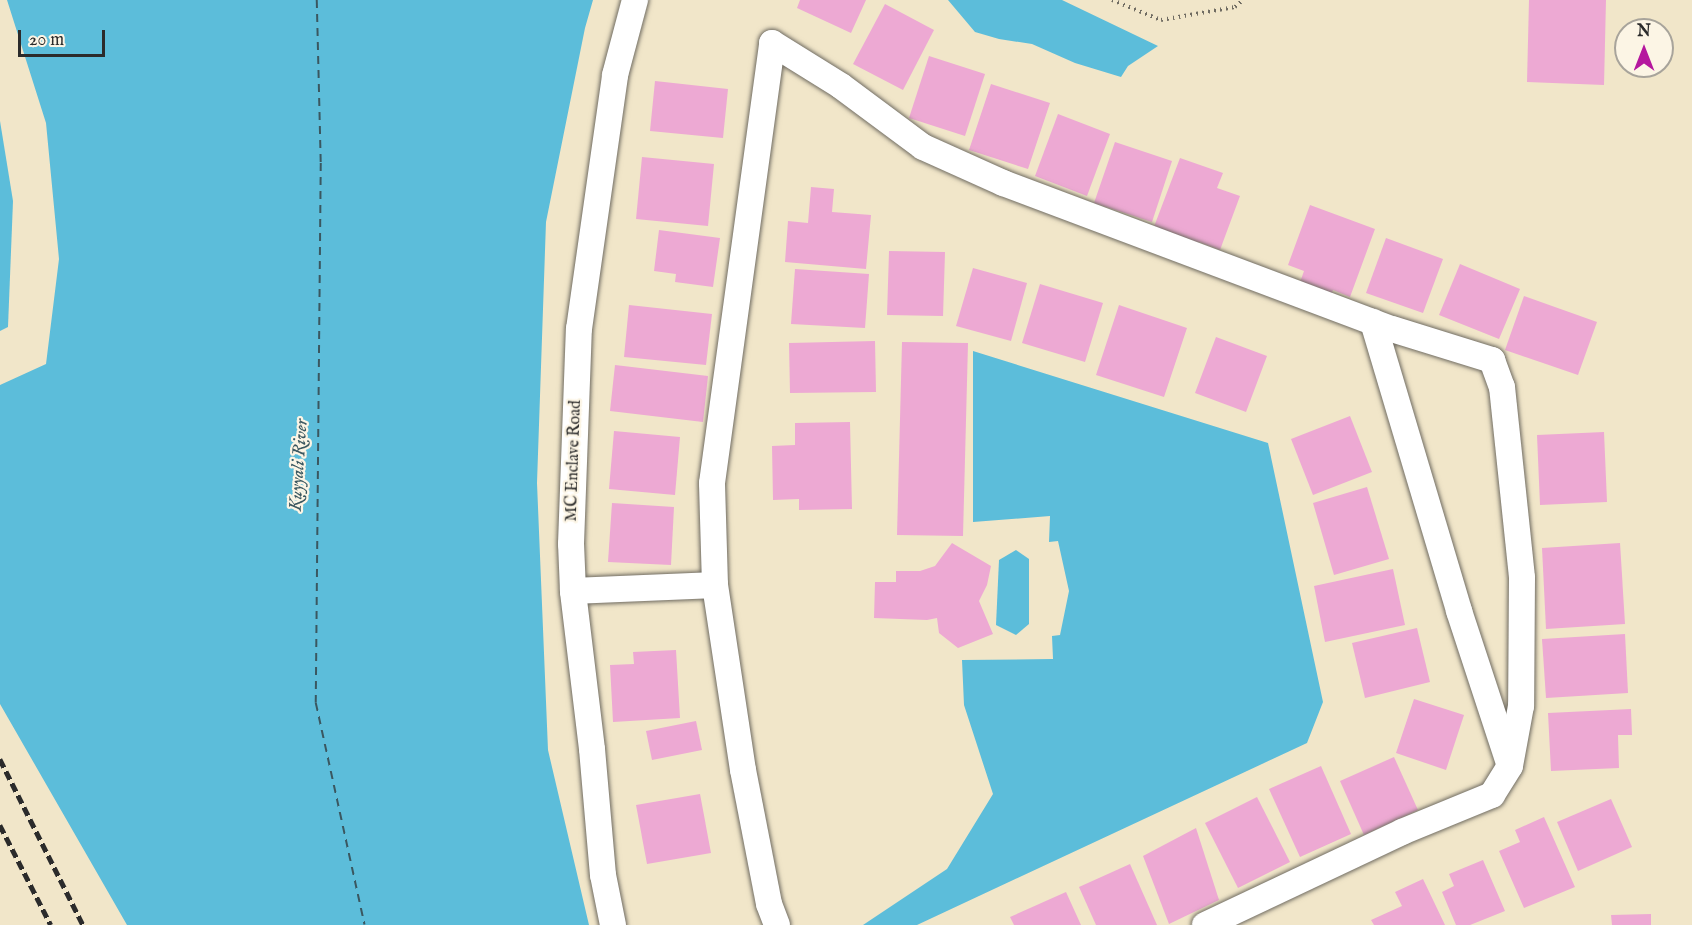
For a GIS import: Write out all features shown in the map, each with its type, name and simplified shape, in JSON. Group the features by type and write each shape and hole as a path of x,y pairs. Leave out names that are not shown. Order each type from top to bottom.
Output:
{"street":[{"name":"MC Enclave Road","path":"614,925 603,875 592,749 573,591 571,544 579,329 615,75 635,0"},
{"path":"773,914 743,770 715,585 712,483 772,43 841,86 923,147 1003,183 1373,322 1492,360 1502,387 1522,578 1521,706 1510,766 1491,795 1402,832 1206,925"},
{"path":"1373,322 1459,612 1510,766"},
{"path":"573,591 715,585"}],"path":[{"path":"1112,0 1161,20 1235,7 1242,0"}],"water":[{"name":"Kuyyali River","path":"7,0 593,0 585,28 546,222 537,483 548,750 589,925 127,925 0,704 0,385 46,364 59,259 46,123"},
{"path":"948,0 1062,0 1158,46 1128,66 1121,77 1075,63 1032,44 999,39 975,32"},
{"path":"0,121 13,201 8,327 0,331"},
{"path":"973,351 1268,443 1323,702 1307,743 917,925 863,925 947,869 993,794 964,705 962,660 1053,659 1052,636 1060,635 1069,591 1058,541 1049,542 1050,516 973,522"},
{"path":"1016,550 1029,559 1029,624 1016,635 996,625 999,560"}],"building":[{"path":"800,0 866,0 851,33 797,8"},
{"path":"1529,0 1606,0 1604,85 1527,82"},
{"path":"885,4 934,30 903,90 853,64"},
{"path":"929,56 985,74 965,136 909,118"},
{"path":"655,81 728,89 723,138 650,131"},
{"path":"991,84 1050,103 1028,169 969,150"},
{"path":"1058,114 1110,134 1087,196 1035,176"},
{"path":"1115,142 1172,161 1152,222 1094,203"},
{"path":"642,157 714,164 708,226 636,219"},
{"path":"1180,158 1223,173 1217,188 1240,196 1220,250 1199,242 1197,248 1152,232"},
{"path":"811,187 834,189 832,212 871,215 866,269 785,262 788,221 808,223"},
{"path":"1310,205 1375,229 1350,297 1333,290 1329,299 1298,288 1304,271 1288,265"},
{"path":"659,230 720,238 713,287 675,282 676,274 654,271"},
{"path":"1386,238 1443,259 1423,313 1366,293"},
{"path":"889,251 945,252 943,316 887,315"},
{"path":"1460,264 1520,289 1499,339 1439,315"},
{"path":"973,268 1027,283 1011,341 956,326"},
{"path":"795,269 869,274 865,328 791,324"},
{"path":"1040,284 1103,303 1085,362 1022,343"},
{"path":"1524,296 1597,322 1578,375 1505,350"},
{"path":"629,305 712,314 706,365 624,357"},
{"path":"1119,305 1187,328 1164,397 1096,375"},
{"path":"1216,337 1267,356 1246,412 1195,393"},
{"path":"875,341 876,392 790,393 789,343"},
{"path":"902,342 968,343 963,536 897,535"},
{"path":"615,365 708,376 703,422 610,411"},
{"path":"1350,416 1372,472 1313,495 1291,439"},
{"path":"850,422 852,509 799,510 799,499 773,500 772,446 795,445 795,423"},
{"path":"614,431 680,437 675,495 609,489"},
{"path":"1604,432 1607,502 1540,505 1537,435"},
{"path":"1367,487 1389,559 1334,575 1313,503"},
{"path":"612,503 674,507 671,565 608,562"},
{"path":"952,543 991,566 987,585 979,601 993,634 958,648 939,633 937,618 927,620 874,618 875,582 896,582 896,571 920,571 935,566"},
{"path":"1620,543 1625,624 1546,629 1542,548"},
{"path":"1393,569 1405,625 1325,642 1314,586"},
{"path":"1417,628 1430,682 1365,698 1352,643"},
{"path":"1625,634 1628,693 1546,698 1542,639"},
{"path":"676,650 680,718 613,722 610,665 634,664 633,652"},
{"path":"1414,699 1464,715 1446,770 1396,753"},
{"path":"1631,709 1632,735 1618,735 1619,768 1551,771 1548,713"},
{"path":"696,721 702,750 652,760 646,731"},
{"path":"1394,757 1418,810 1364,835 1340,781"},
{"path":"1321,766 1351,834 1300,857 1269,789"},
{"path":"700,794 711,853 647,864 636,805"},
{"path":"1257,797 1290,862 1238,888 1205,823"},
{"path":"1611,799 1632,847 1578,871 1557,822"},
{"path":"1544,817 1575,887 1524,908 1499,851 1520,842 1515,830"},
{"path":"1196,828 1219,900 1169,924 1143,856"},
{"path":"1483,860 1505,911 1470,925 1456,925 1442,892 1454,886 1449,874"},
{"path":"1130,864 1157,925 1096,925 1079,887"},
{"path":"1423,879 1445,925 1374,925 1371,920 1402,906 1395,892"},
{"path":"1066,892 1081,925 1014,925 1010,917"},
{"path":"1651,914 1651,925 1612,925 1611,915"}],"ferry route":[{"path":"317,0 321,163 316,703 365,925"}],"railway":[{"path":"0,759 83,925"},
{"path":"0,825 51,925"}]}
